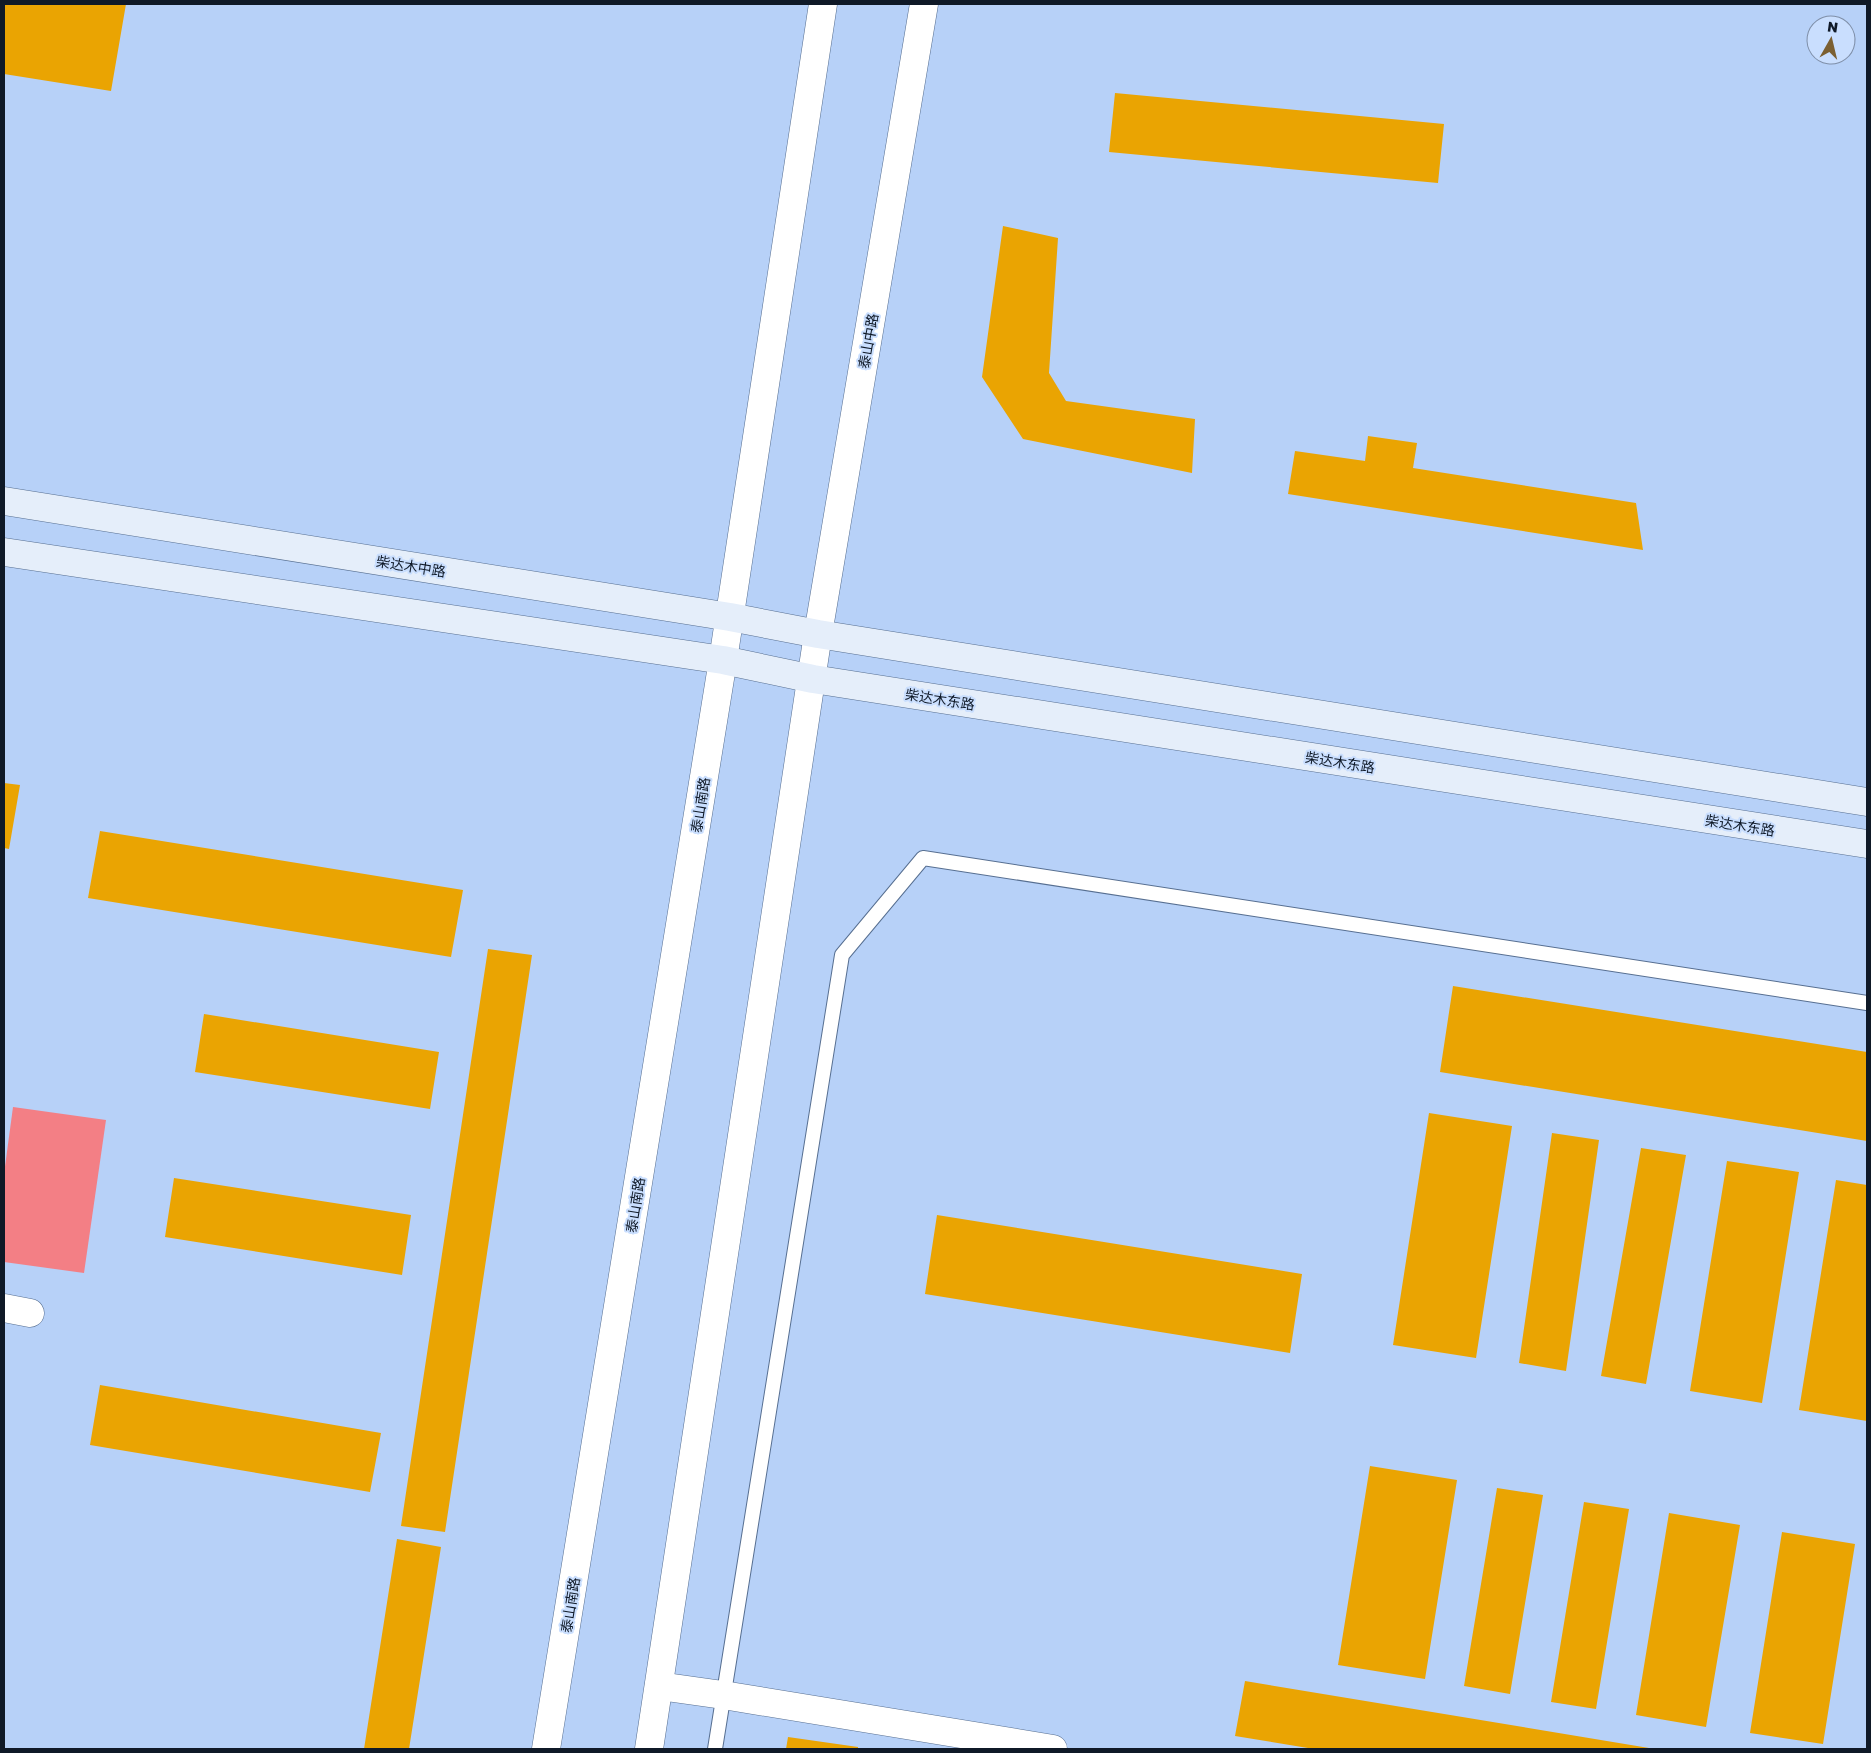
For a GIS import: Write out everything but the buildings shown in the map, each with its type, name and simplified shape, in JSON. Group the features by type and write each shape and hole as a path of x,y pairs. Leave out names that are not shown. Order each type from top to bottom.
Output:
{"main road":[{"name":"柴达木中路","path":"4,501 730,617 818,634"},
{"path":"4,552 723,660 812,679"},
{"path":"818,634 1867,802"},
{"name":"柴达木东路","path":"812,679 1867,844"}],"street":[{"path":"723,660 824,4"},
{"name":"泰山中路","path":"812,679 924,4"},
{"name":"泰山南路","path":"546,1749 723,660"},
{"path":"649,1749 812,679"},
{"path":"4,1308 30,1313"},
{"path":"659,1686 1053,1749"}],"lane":[{"path":"715,1749 842,954 923,858 1867,1003"}],"shaded area":[{"path":"13,1107 106,1120 84,1273 4,1262 4,1174"}]}
